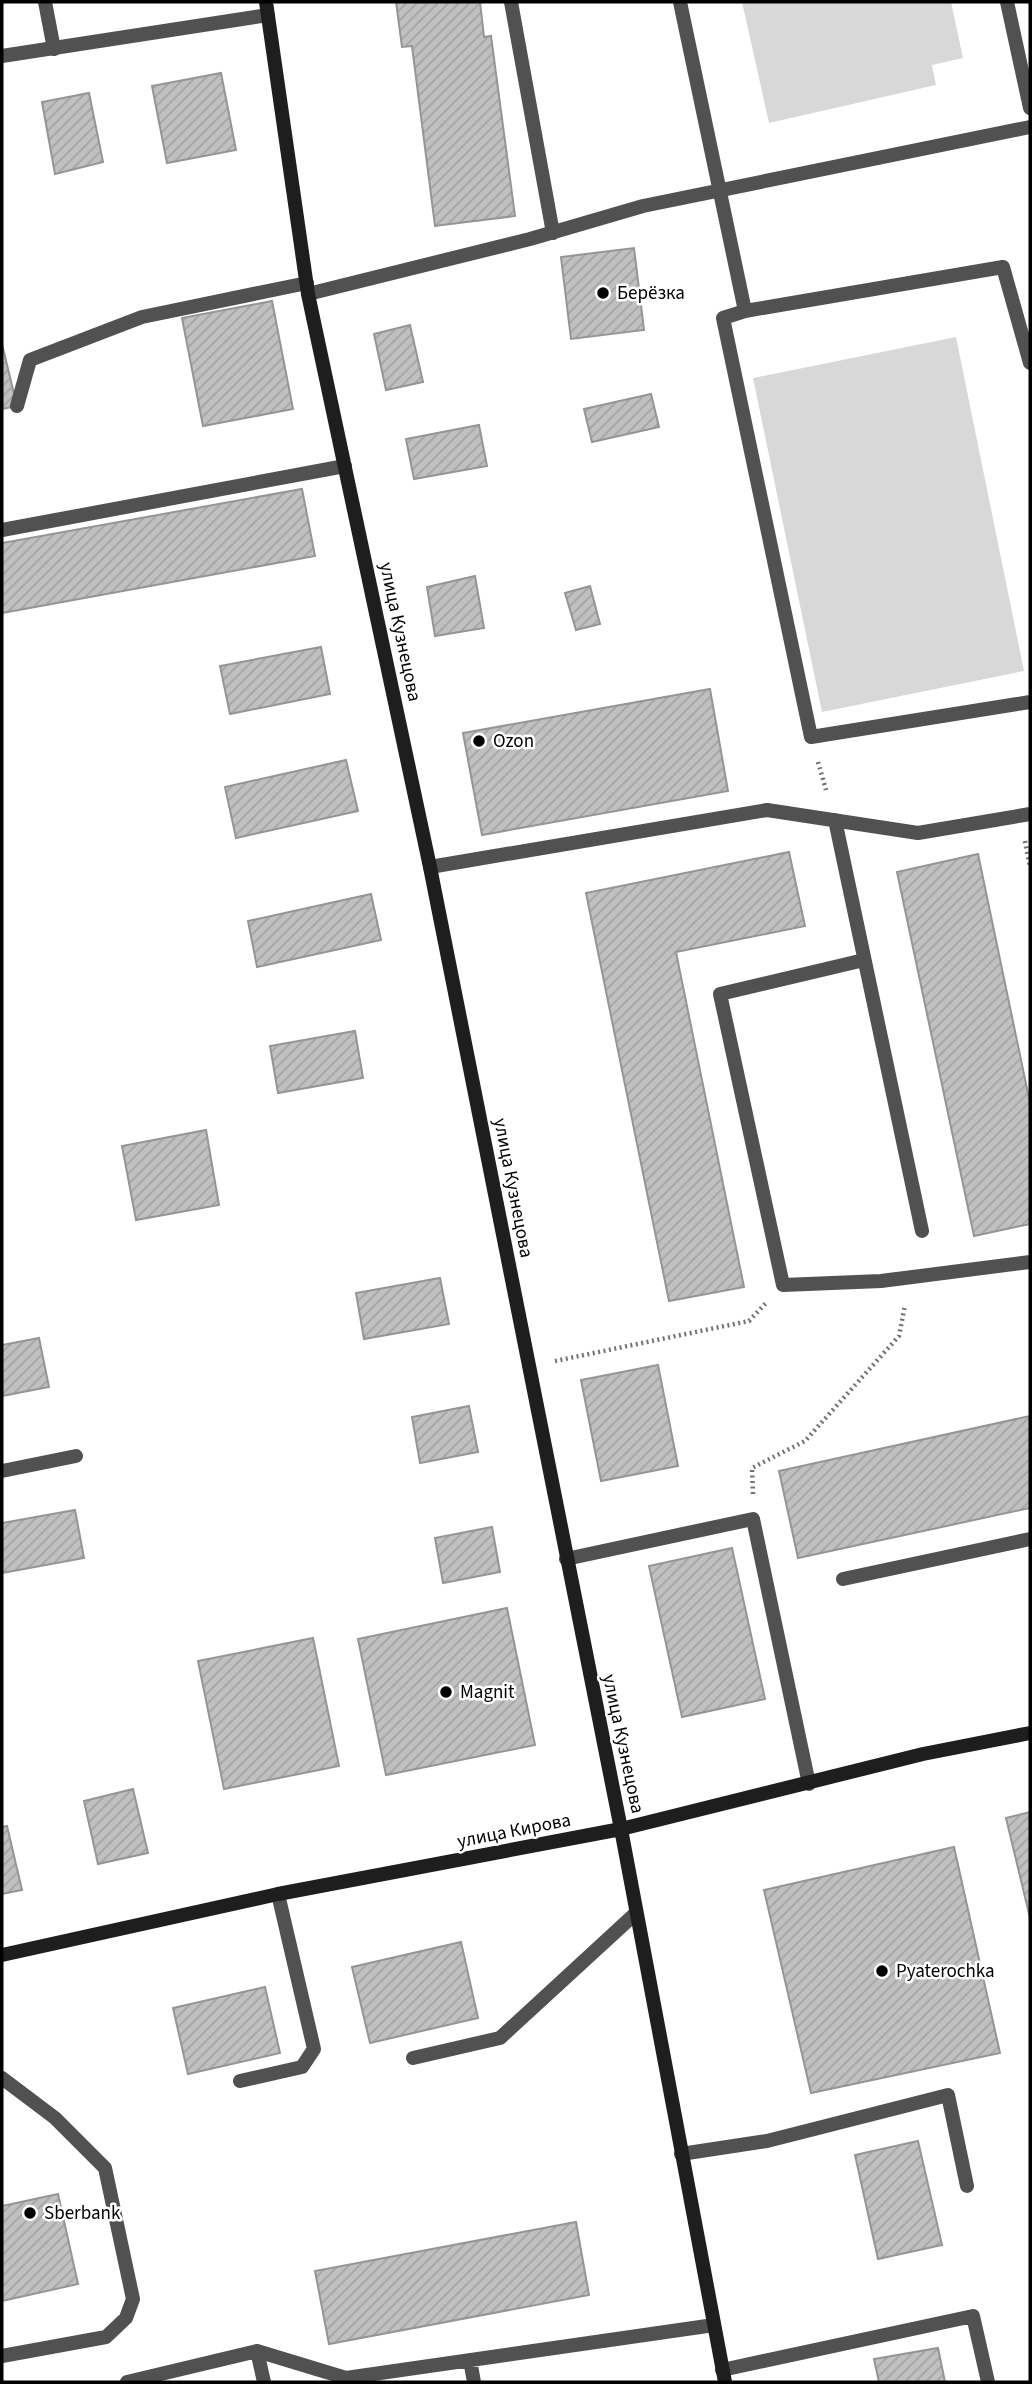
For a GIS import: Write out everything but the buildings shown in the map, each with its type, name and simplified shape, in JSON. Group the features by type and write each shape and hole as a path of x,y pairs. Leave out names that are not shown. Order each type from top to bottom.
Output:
{"main road":[{"name":"улица Кузнецова","path":"267,8 307,288 430,867 621,1829 724,2376"},
{"name":"улица Кирова","path":"2,1955 278,1894 621,1829 923,1754 1030,1733"}],"street":[{"path":"45,2 54,49"},
{"path":"511,2 553,233"},
{"path":"680,2 718,190 746,311"},
{"path":"1007,2 1030,108"},
{"path":"2,56 54,49 267,8"},
{"path":"17,405 30,360 142,317 307,288 553,233 643,206 1030,127"},
{"path":"1030,363 1003,267 723,317 811,737 1030,702"},
{"path":"2,530 345,466"},
{"path":"430,867 767,810 918,833 1030,814"},
{"path":"835,820 922,1231"},
{"path":"864,960 720,994 783,1285 910,1278 1030,1262"},
{"path":"2,1471 76,1455"},
{"path":"566,1559 753,1519 809,1784"},
{"path":"844,1579 1030,1539"},
{"path":"240,2081 302,2067 314,2049 278,1894"},
{"path":"413,2057 500,2038 636,1913"},
{"path":"2,2078 55,2118 106,2168 133,2299 126,2318 106,2337 2,2356"},
{"path":"681,2154 767,2141 948,2095 967,2186"},
{"path":"724,2376 973,2316 988,2382"},
{"path":"127,2382 257,2351 346,2378 714,2325"},
{"path":"257,2351 264,2382"},
{"path":"470,2360 474,2382"}],"path":[{"path":"811,737 835,820"},
{"path":"753,1519 752,1468 805,1441 899,1336 910,1278"},
{"path":"528,1367 749,1321 783,1285"}],"shaded area":[{"path":"742,2 951,2 963,58 932,65 936,85 769,123"},
{"path":"956,337 1024,671 822,712 753,378"}],"place":[{"name":"Берёзка","path":"603,293"},
{"name":"Ozon","path":"479,741"},
{"name":"Magnit","path":"446,1692"},
{"name":"Pyaterochka","path":"882,1971"},
{"name":"Sberbank","path":"30,2213"}]}
